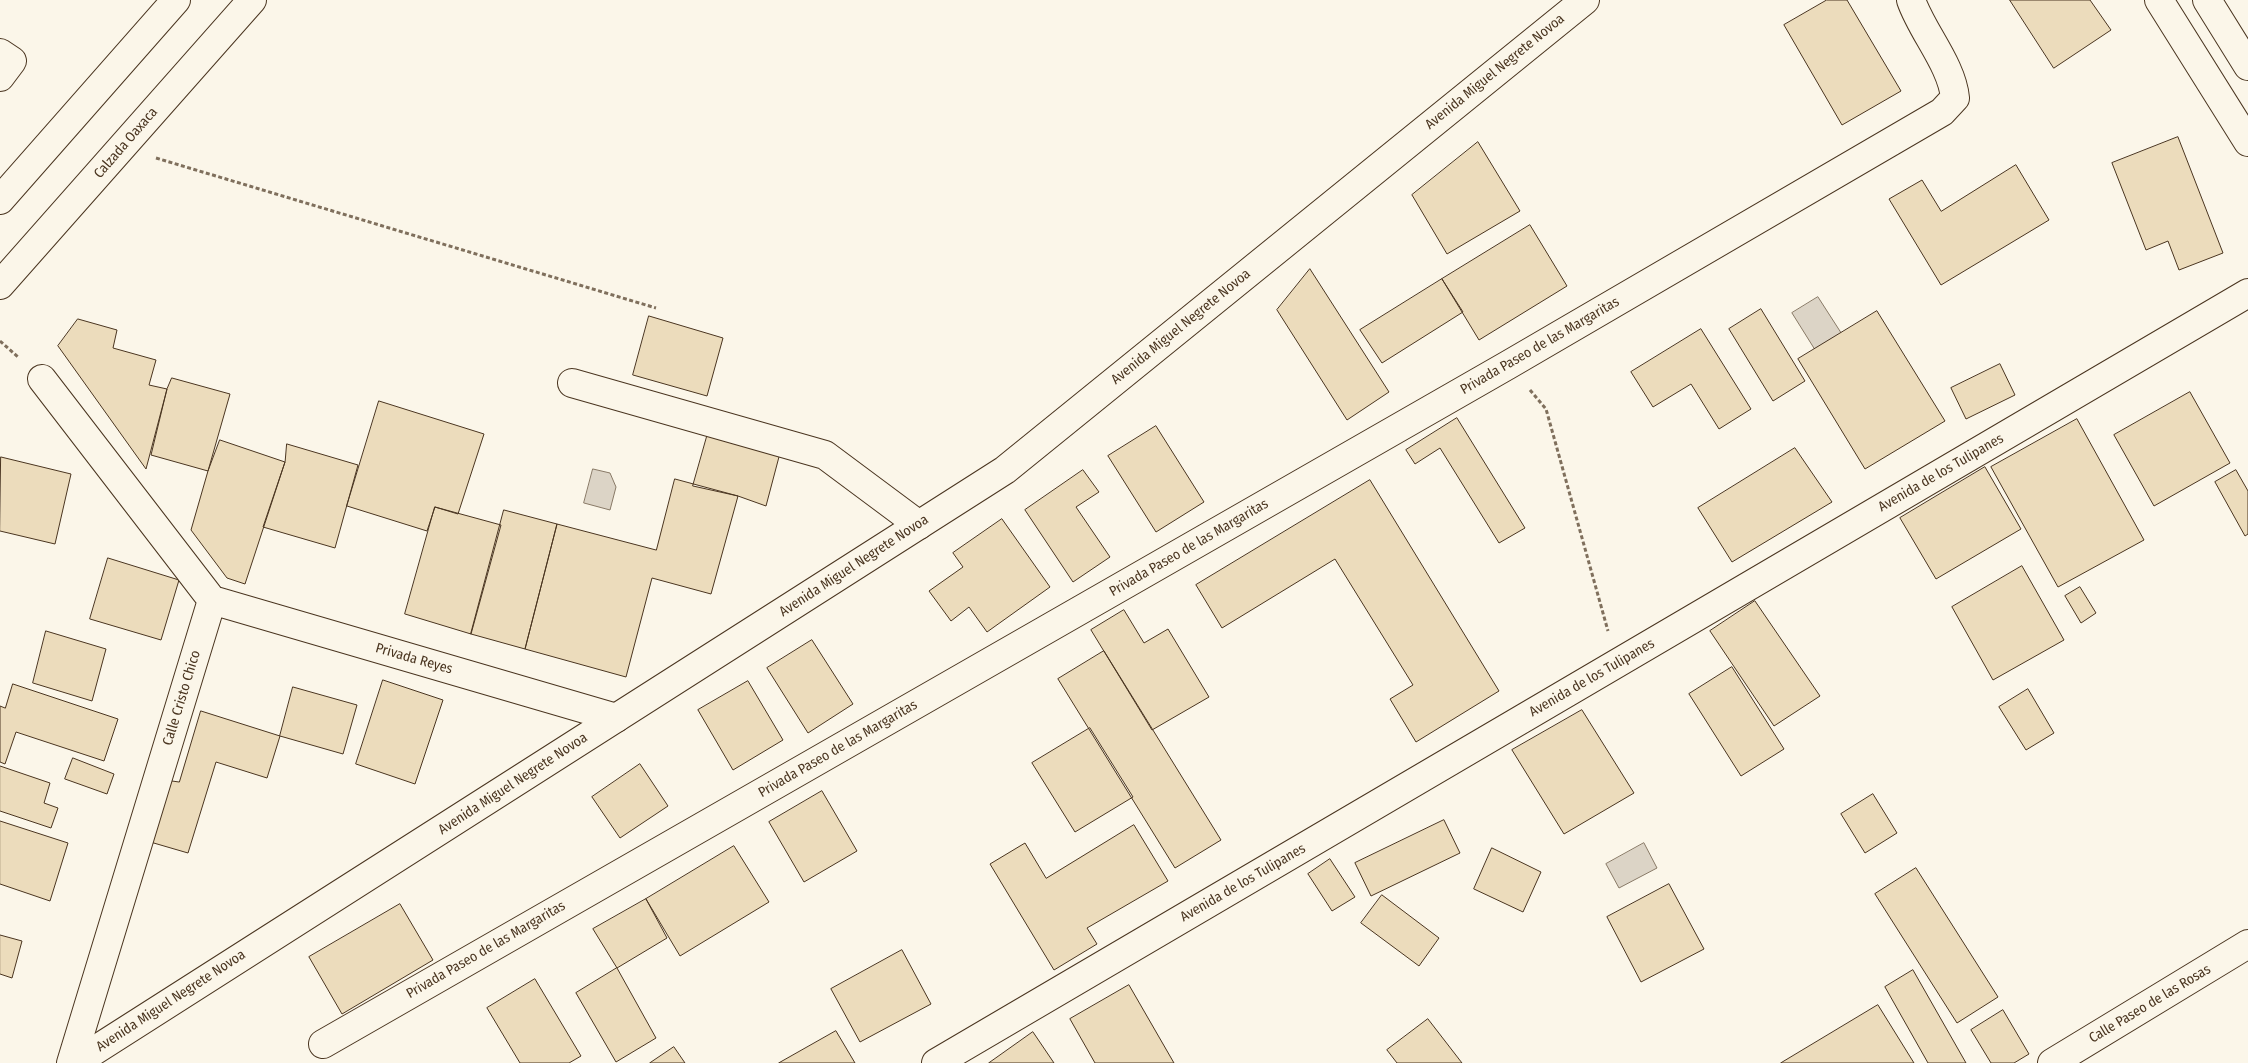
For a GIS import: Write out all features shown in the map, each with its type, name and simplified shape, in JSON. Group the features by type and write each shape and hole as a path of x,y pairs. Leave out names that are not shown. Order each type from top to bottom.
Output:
{"street":[{"path":"0,200 176,0"},
{"name":"Calzada Oaxaca","path":"1,280 122,148 252,0"},
{"name":"Avenida Miguel Negrete Novoa","path":"75,1063 1005,470 1585,0"},
{"name":"Privada Paseo de las Margaritas","path":"324,1044 1508,365 1942,112 1955,98 1954,84 1917,18 1910,0"},
{"path":"2158,0 2248,142"},
{"path":"2207,0 2248,66"},
{"path":"0,53 12,62 0,77"},
{"name":"Avenida de los Tulipanes","path":"936,1063 2248,293"},
{"path":"42,379 212,600"},
{"path":"572,383 825,455 919,525"},
{"name":"Privada Reyes","path":"212,600 616,718"},
{"name":"Calle Cristo Chico","path":"71,1063 212,600"},
{"name":"Calle Paseo de las Rosas","path":"2052,1063 2248,944"}],"path":[{"path":"122,148 656,308"},
{"path":"1508,365 1546,409 1617,663"}],"shaded area":[{"path":"1818,297 1847,342 1817,353 1792,313"},
{"path":"593,469 610,473 616,487 610,510 584,503"},
{"path":"1644,843 1657,868 1619,888 1606,864"}],"building":[{"path":"1827,0 1847,0 1901,91 1842,125 1784,25"},
{"path":"2010,0 2090,0 2111,30 2054,68"},
{"path":"2178,137 2223,253 2179,270 2168,241 2146,250 2112,163"},
{"path":"1478,142 1520,211 1447,254 1412,195"},
{"path":"2016,165 2049,220 1941,285 1889,199 1922,180 1941,211"},
{"path":"1530,225 1567,286 1479,340 1442,279"},
{"path":"1310,269 1389,392 1347,420 1277,310"},
{"path":"1442,279 1463,312 1382,363 1360,330"},
{"path":"1761,309 1805,381 1773,401 1729,329"},
{"path":"1877,311 1945,421 1865,469 1798,359"},
{"path":"649,316 723,338 707,396 633,375"},
{"path":"78,319 117,330 113,348 156,360 149,385 167,389 146,469 58,346"},
{"path":"1701,329 1751,409 1719,429 1691,384 1653,407 1631,372"},
{"path":"2000,364 2015,395 1966,419 1951,388"},
{"path":"172,378 230,394 208,471 151,455 167,389"},
{"path":"2190,392 2230,463 2154,506 2114,435"},
{"path":"379,401 484,434 458,514 435,507 427,531 347,506"},
{"path":"1457,418 1525,528 1499,543 1440,448 1415,464 1406,450"},
{"path":"2077,419 2144,540 2058,587 1991,467"},
{"path":"1156,426 1204,502 1156,532 1108,456"},
{"path":"708,433 780,453 766,506 738,496 693,486"},
{"path":"220,440 285,462 245,584 227,578 191,530 208,471"},
{"path":"287,444 358,465 335,548 263,527 285,462"},
{"path":"1795,448 1832,502 1732,562 1698,508"},
{"path":"1,457 71,474 55,544 0,531"},
{"path":"1985,467 2021,529 1936,579 1900,518"},
{"path":"1083,470 1099,492 1076,507 1110,557 1073,582 1025,510"},
{"path":"2236,470 2248,491 2248,534 2245,536 2215,482"},
{"path":"675,479 738,496 711,594 652,578 626,677 525,649 557,524 656,550"},
{"path":"1370,480 1499,691 1416,742 1390,699 1413,685 1335,559 1222,628 1196,585"},
{"path":"435,507 501,525 471,634 405,614"},
{"path":"504,510 557,524 525,649 471,634"},
{"path":"1002,519 1050,587 987,632 969,607 951,621 929,591 963,567 953,553"},
{"path":"108,558 179,580 161,640 90,619"},
{"path":"2022,566 2064,640 1993,680 1952,607"},
{"path":"2080,587 2096,613 2081,623 2065,596"},
{"path":"1755,601 1820,696 1774,726 1710,631"},
{"path":"1124,610 1144,643 1168,629 1209,697 1152,730 1091,630"},
{"path":"46,631 106,649 92,701 33,683"},
{"path":"812,640 853,704 808,733 767,668"},
{"path":"1104,651 1221,840 1175,868 1058,679"},
{"path":"1732,667 1784,749 1741,776 1689,694"},
{"path":"383,680 443,700 415,784 356,764"},
{"path":"748,681 783,740 733,770 698,710"},
{"path":"13,684 118,719 104,761 16,732 5,764 0,762 0,706 5,708"},
{"path":"293,687 357,705 343,754 280,736"},
{"path":"2028,689 2054,733 2026,750 1999,707"},
{"path":"1582,710 1634,793 1564,834 1512,750"},
{"path":"201,711 280,736 267,778 216,762 188,853 140,839 158,779 179,782"},
{"path":"1090,728 1133,797 1075,832 1032,763"},
{"path":"73,758 114,774 107,794 65,779"},
{"path":"640,764 668,806 620,838 592,797"},
{"path":"0,766 50,783 44,803 58,808 51,828 0,811"},
{"path":"822,791 857,851 804,882 769,822"},
{"path":"1873,794 1897,833 1865,853 1841,814"},
{"path":"1444,820 1460,853 1371,896 1355,863"},
{"path":"0,821 68,843 50,901 0,884"},
{"path":"1134,825 1168,881 1087,928 1097,944 1054,970 990,864 1025,843 1046,878"},
{"path":"734,846 769,902 680,956 646,899"},
{"path":"1492,848 1541,872 1523,912 1474,889"},
{"path":"1330,859 1355,897 1332,911 1308,874"},
{"path":"1916,868 1998,997 1957,1023 1875,894"},
{"path":"1669,884 1704,949 1641,982 1607,917"},
{"path":"1382,895 1439,938 1419,966 1361,923"},
{"path":"646,899 667,938 617,968 593,929"},
{"path":"400,904 433,960 342,1014 309,957"},
{"path":"0,935 22,941 12,978 0,974"},
{"path":"902,950 931,1004 860,1042 831,989"},
{"path":"617,968 656,1038 616,1062 576,993"},
{"path":"1913,970 1966,1063 1928,1063 1885,987"},
{"path":"535,979 581,1056 569,1063 520,1063 487,1008"},
{"path":"1129,985 1174,1063 1095,1063 1070,1019"},
{"path":"1878,1005 1914,1063 1781,1063"},
{"path":"2003,1010 2029,1054 2014,1063 1991,1063 1971,1030"},
{"path":"1428,1019 1462,1063 1397,1063 1387,1050"},
{"path":"836,1031 855,1063 779,1063"},
{"path":"1033,1032 1054,1063 989,1063"},
{"path":"674,1047 685,1063 650,1063"}]}
